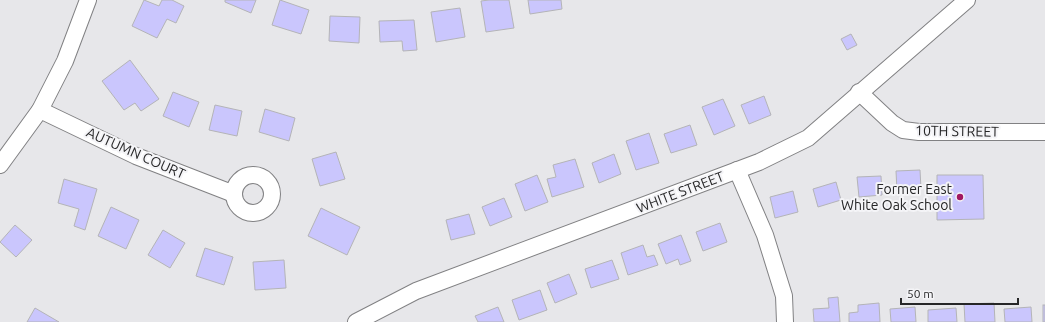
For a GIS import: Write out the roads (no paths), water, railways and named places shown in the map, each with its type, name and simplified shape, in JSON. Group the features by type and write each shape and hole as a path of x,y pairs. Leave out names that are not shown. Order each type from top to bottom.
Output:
{"street":[{"path":"0,165 40,110 65,61 88,0"},
{"name":"WHITE STREET","path":"356,322 416,291 759,162 808,138 966,0"},
{"name":"10TH STREET","path":"859,92 892,123 903,130 919,132 1045,132"},
{"name":"AUTUMN COURT","path":"40,110 136,156 234,194"},
{"path":"738,170 765,235 784,296 785,322"}],"place":[{"name":"Former East White Oak School","path":"960,197"}]}
